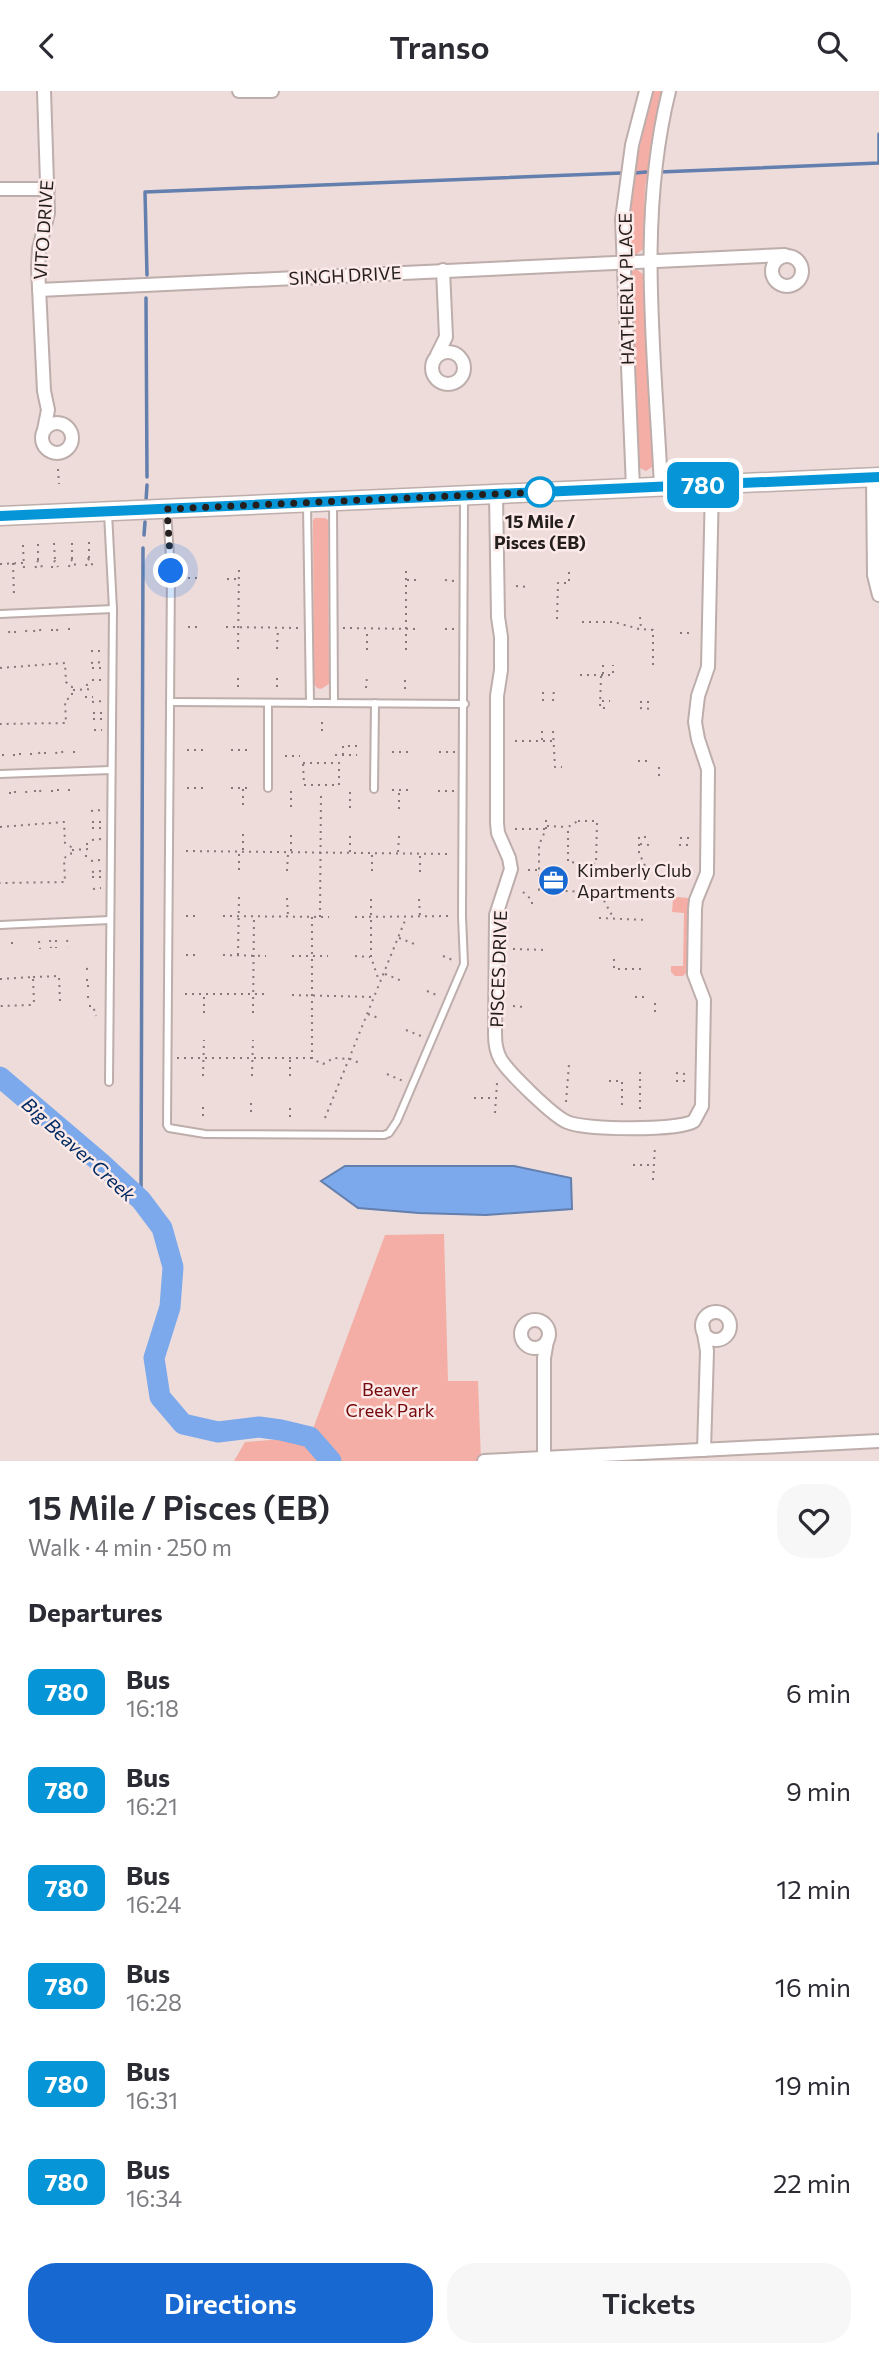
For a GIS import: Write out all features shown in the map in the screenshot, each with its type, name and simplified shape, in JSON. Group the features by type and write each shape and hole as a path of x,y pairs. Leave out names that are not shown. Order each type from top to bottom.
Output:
{"main road":[{"path":"0,516 876,478"}],"street":[{"name":"VITO DRIVE","path":"44,91 48,189 46,225 39,250 44,391 48,410 44,430"},
{"path":"239,91 272,91"},
{"name":"HATHERLY PLACE","path":"633,488 622,262 624,195 632,145 646,91"},
{"name":"HATHERLY PLACE","path":"661,487 650,260 651,207 654,166 669,91"},
{"path":"0,189 48,189"},
{"path":"750,257 765,264 777,282 786,286 800,280 803,270 799,261 785,255 776,259 772,274"},
{"name":"SINGH DRIVE","path":"39,290 785,255"},
{"path":"443,270 446,337 449,346 464,364 460,380 450,385 439,383 432,375 432,365 446,337"},
{"path":"437,356 446,352 457,355"},
{"path":"48,410 53,418 62,424 69,430 72,439 69,448 60,453 50,452 43,445 44,430 52,423 62,424"},
{"path":"876,478 874,575 879,595"},
{"name":"PISCES DRIVE","path":"496,494 501,675 498,689 496,823 511,869 496,915 497,1051 505,1065 555,1115 571,1124 590,1127 676,1127 694,1121 702,1106 704,1000 694,974 695,909 707,873 708,769 695,722 698,697 708,667 712,485"},
{"path":"704,1450 707,1351 704,1319 711,1313 724,1314 729,1321 729,1330 710,1345 707,1351"},
{"path":"544,1358 524,1343 521,1335 527,1323 536,1321 544,1325 548,1333 544,1358 544,1457"},
{"path":"703,1328 707,1336 720,1339"},
{"path":"531,1348 540,1347 547,1341"},
{"path":"484,1461 544,1457 625,1457 879,1441"}],"lane":[{"path":"167,509 171,571 166,1122 169,1128 205,1134 384,1135 395,1126 465,961 462,916 464,496"},
{"path":"333,501 334,703"},
{"path":"307,503 310,703"},
{"path":"108,511 113,609 109,1082"},
{"path":"0,614 113,609"},
{"path":"170,702 465,704"},
{"path":"268,703 268,788"},
{"path":"374,789 375,703"},
{"path":"0,774 111,770"},
{"path":"0,925 110,920"}],"path":[{"path":"58,469 59,484"},
{"path":"89,542 89,559 92,566"},
{"path":"54,543 58,567"},
{"path":"69,567 72,560 72,543"},
{"path":"36,568 38,544"},
{"path":"23,545 24,569"},
{"path":"86,566 89,559"},
{"path":"72,560 75,567"},
{"path":"38,561 41,568"},
{"path":"52,568 55,561"},
{"path":"13,563 15,596"},
{"path":"0,564 24,563"},
{"path":"238,649 239,567"},
{"path":"406,570 406,650"},
{"path":"556,619 558,583 569,583 569,572"},
{"path":"188,578 200,578"},
{"path":"227,579 239,579"},
{"path":"406,580 418,580"},
{"path":"445,580 458,581"},
{"path":"516,586 528,586"},
{"path":"640,617 640,629"},
{"path":"582,622 614,622 640,629 653,629 653,666"},
{"path":"188,627 199,627"},
{"path":"226,627 303,628"},
{"path":"277,649 278,627"},
{"path":"69,628 69,634"},
{"path":"342,628 418,629"},
{"path":"367,628 367,650"},
{"path":"40,629 40,635"},
{"path":"52,629 52,635"},
{"path":"58,629 58,635"},
{"path":"445,629 457,629"},
{"path":"26,630 27,636"},
{"path":"34,630 35,636"},
{"path":"9,631 10,637"},
{"path":"15,631 15,636"},
{"path":"680,633 690,633"},
{"path":"91,651 104,651"},
{"path":"92,663 104,662"},
{"path":"0,668 65,663 66,681 72,690 72,696 65,701 66,723 0,724"},
{"path":"603,665 600,708 610,708"},
{"path":"580,674 613,675 613,665"},
{"path":"92,669 104,668"},
{"path":"238,675 238,687"},
{"path":"277,676 277,687"},
{"path":"366,688 367,677"},
{"path":"405,677 405,688"},
{"path":"92,680 104,680"},
{"path":"86,685 93,684"},
{"path":"72,690 93,689"},
{"path":"543,689 543,701"},
{"path":"553,701 554,689"},
{"path":"85,697 93,697"},
{"path":"92,702 104,701"},
{"path":"601,701 610,701"},
{"path":"640,702 653,702"},
{"path":"640,708 653,709"},
{"path":"93,713 103,713"},
{"path":"93,719 103,719"},
{"path":"321,722 321,734"},
{"path":"94,730 103,730"},
{"path":"542,731 542,741"},
{"path":"552,731 555,767 562,767"},
{"path":"515,741 553,741"},
{"path":"343,755 343,746 358,746"},
{"path":"187,750 204,750"},
{"path":"231,750 250,750"},
{"path":"392,752 412,752"},
{"path":"439,752 457,752"},
{"path":"335,763 335,755 358,755"},
{"path":"285,756 300,756"},
{"path":"638,761 652,761"},
{"path":"335,763 339,763 339,785 303,785 303,764 335,763"},
{"path":"659,764 659,776"},
{"path":"187,788 204,788"},
{"path":"230,788 250,788"},
{"path":"243,788 243,807"},
{"path":"58,789 58,794"},
{"path":"69,789 69,794"},
{"path":"35,790 35,795"},
{"path":"40,790 41,795"},
{"path":"52,790 52,795"},
{"path":"392,790 411,790"},
{"path":"399,790 399,809"},
{"path":"438,790 457,791"},
{"path":"15,791 15,796"},
{"path":"26,791 27,796"},
{"path":"291,791 291,807"},
{"path":"320,917 321,791"},
{"path":"350,792 350,809"},
{"path":"91,811 103,810"},
{"path":"546,820 546,828 540,842 539,890 599,894 614,919"},
{"path":"515,829 568,827 578,821 597,821 596,864 568,862 568,827"},
{"path":"92,822 103,822"},
{"path":"0,827 64,823 65,843 71,846 71,855 64,859 65,882 0,883"},
{"path":"92,828 103,828"},
{"path":"239,870 243,834"},
{"path":"287,871 291,834"},
{"path":"350,835 350,853"},
{"path":"398,853 399,836"},
{"path":"648,872 639,853 639,837 650,837"},
{"path":"680,838 689,838"},
{"path":"92,840 103,839"},
{"path":"639,844 649,845"},
{"path":"679,845 689,845"},
{"path":"71,849 89,849"},
{"path":"186,852 457,854"},
{"path":"372,853 372,872"},
{"path":"420,853 420,872"},
{"path":"562,859 568,859"},
{"path":"92,861 102,860"},
{"path":"528,870 547,870"},
{"path":"92,872 102,871"},
{"path":"92,877 102,877"},
{"path":"93,889 102,888"},
{"path":"523,892 532,900 532,909"},
{"path":"636,892 647,892"},
{"path":"238,955 239,897"},
{"path":"287,898 288,917"},
{"path":"371,899 371,957 380,982"},
{"path":"419,899 420,917"},
{"path":"186,916 196,916"},
{"path":"223,916 328,917"},
{"path":"355,917 457,916"},
{"path":"253,1013 254,917"},
{"path":"311,1058 312,917"},
{"path":"324,1118 406,918"},
{"path":"599,918 647,920"},
{"path":"398,937 417,945"},
{"path":"50,940 51,948"},
{"path":"56,940 57,948"},
{"path":"67,940 68,947"},
{"path":"39,941 40,949"},
{"path":"513,949 547,950"},
{"path":"186,955 196,955"},
{"path":"223,955 265,956"},
{"path":"292,956 328,956"},
{"path":"355,956 371,957"},
{"path":"443,956 457,962"},
{"path":"614,959 614,969 645,969"},
{"path":"86,969 93,968"},
{"path":"384,973 402,981"},
{"path":"0,979 59,976 60,1002"},
{"path":"0,1006 33,1005 33,977"},
{"path":"86,980 93,980"},
{"path":"87,986 93,986"},
{"path":"428,991 443,998"},
{"path":"185,994 265,994"},
{"path":"204,994 204,1013"},
{"path":"292,995 374,997"},
{"path":"87,997 93,997"},
{"path":"635,997 645,997"},
{"path":"655,1011 656,1000"},
{"path":"89,1006 93,1006 96,1016"},
{"path":"513,1006 525,1007"},
{"path":"367,1014 381,1020"},
{"path":"406,1030 426,1038"},
{"path":"203,1076 204,1039"},
{"path":"252,1076 253,1040"},
{"path":"172,1058 311,1058 320,1064 334,1058 362,1064"},
{"path":"290,1058 290,1076"},
{"path":"566,1102 569,1064"},
{"path":"640,1109 640,1073 646,1073"},
{"path":"676,1073 685,1074"},
{"path":"387,1074 407,1083"},
{"path":"640,1080 646,1081"},
{"path":"609,1081 622,1081 622,1108"},
{"path":"676,1081 685,1081"},
{"path":"495,1112 497,1083"},
{"path":"474,1098 495,1098"},
{"path":"203,1103 203,1117"},
{"path":"251,1103 251,1117"},
{"path":"290,1103 290,1117"},
{"path":"653,1179 655,1146"},
{"path":"633,1165 654,1165"}],"green space":[{"path":"653,91 663,91 645,187 643,249 636,255 628,250 632,189"},
{"path":"636,269 644,275 653,461 652,467 646,471 640,468 638,461 630,272"},
{"path":"315,518 328,520 329,684 321,689 314,684"},
{"path":"688,898 689,902 689,935 686,937 689,940 688,971 683,976 675,976 671,972 671,966 683,966 684,913 672,912 673,899"},
{"name":"Beaver Creek Park","path":"444,1234 448,1381 478,1381 481,1461 234,1461 245,1442 310,1437 385,1235"}],"water":[{"path":"345,1166 514,1166 571,1178 572,1209 486,1215 358,1208 321,1181"}],"waterway":[{"path":"660,172 879,163 879,134"},
{"path":"635,173 646,172"},
{"path":"147,275 145,192 622,173"},
{"path":"146,298 147,477"},
{"path":"146,501 147,485"},
{"path":"144,535 145,522"},
{"path":"141,1200 143,548"},
{"name":"Big Beaver Creek","path":"0,1077 141,1200 162,1228 173,1267 170,1307 154,1358 160,1397 183,1424 218,1432 259,1427 310,1437 331,1461"}],"bus line":[{"name":"780","path":"0,516 879,477"}],"place":[{"name":"15 Mile / Pisces (EB)","path":"540,492"},
{"name":"Kimberly Club Apartments","path":"554,880"}],"route":[{"path":"171,571 167,509 540,492"}]}
